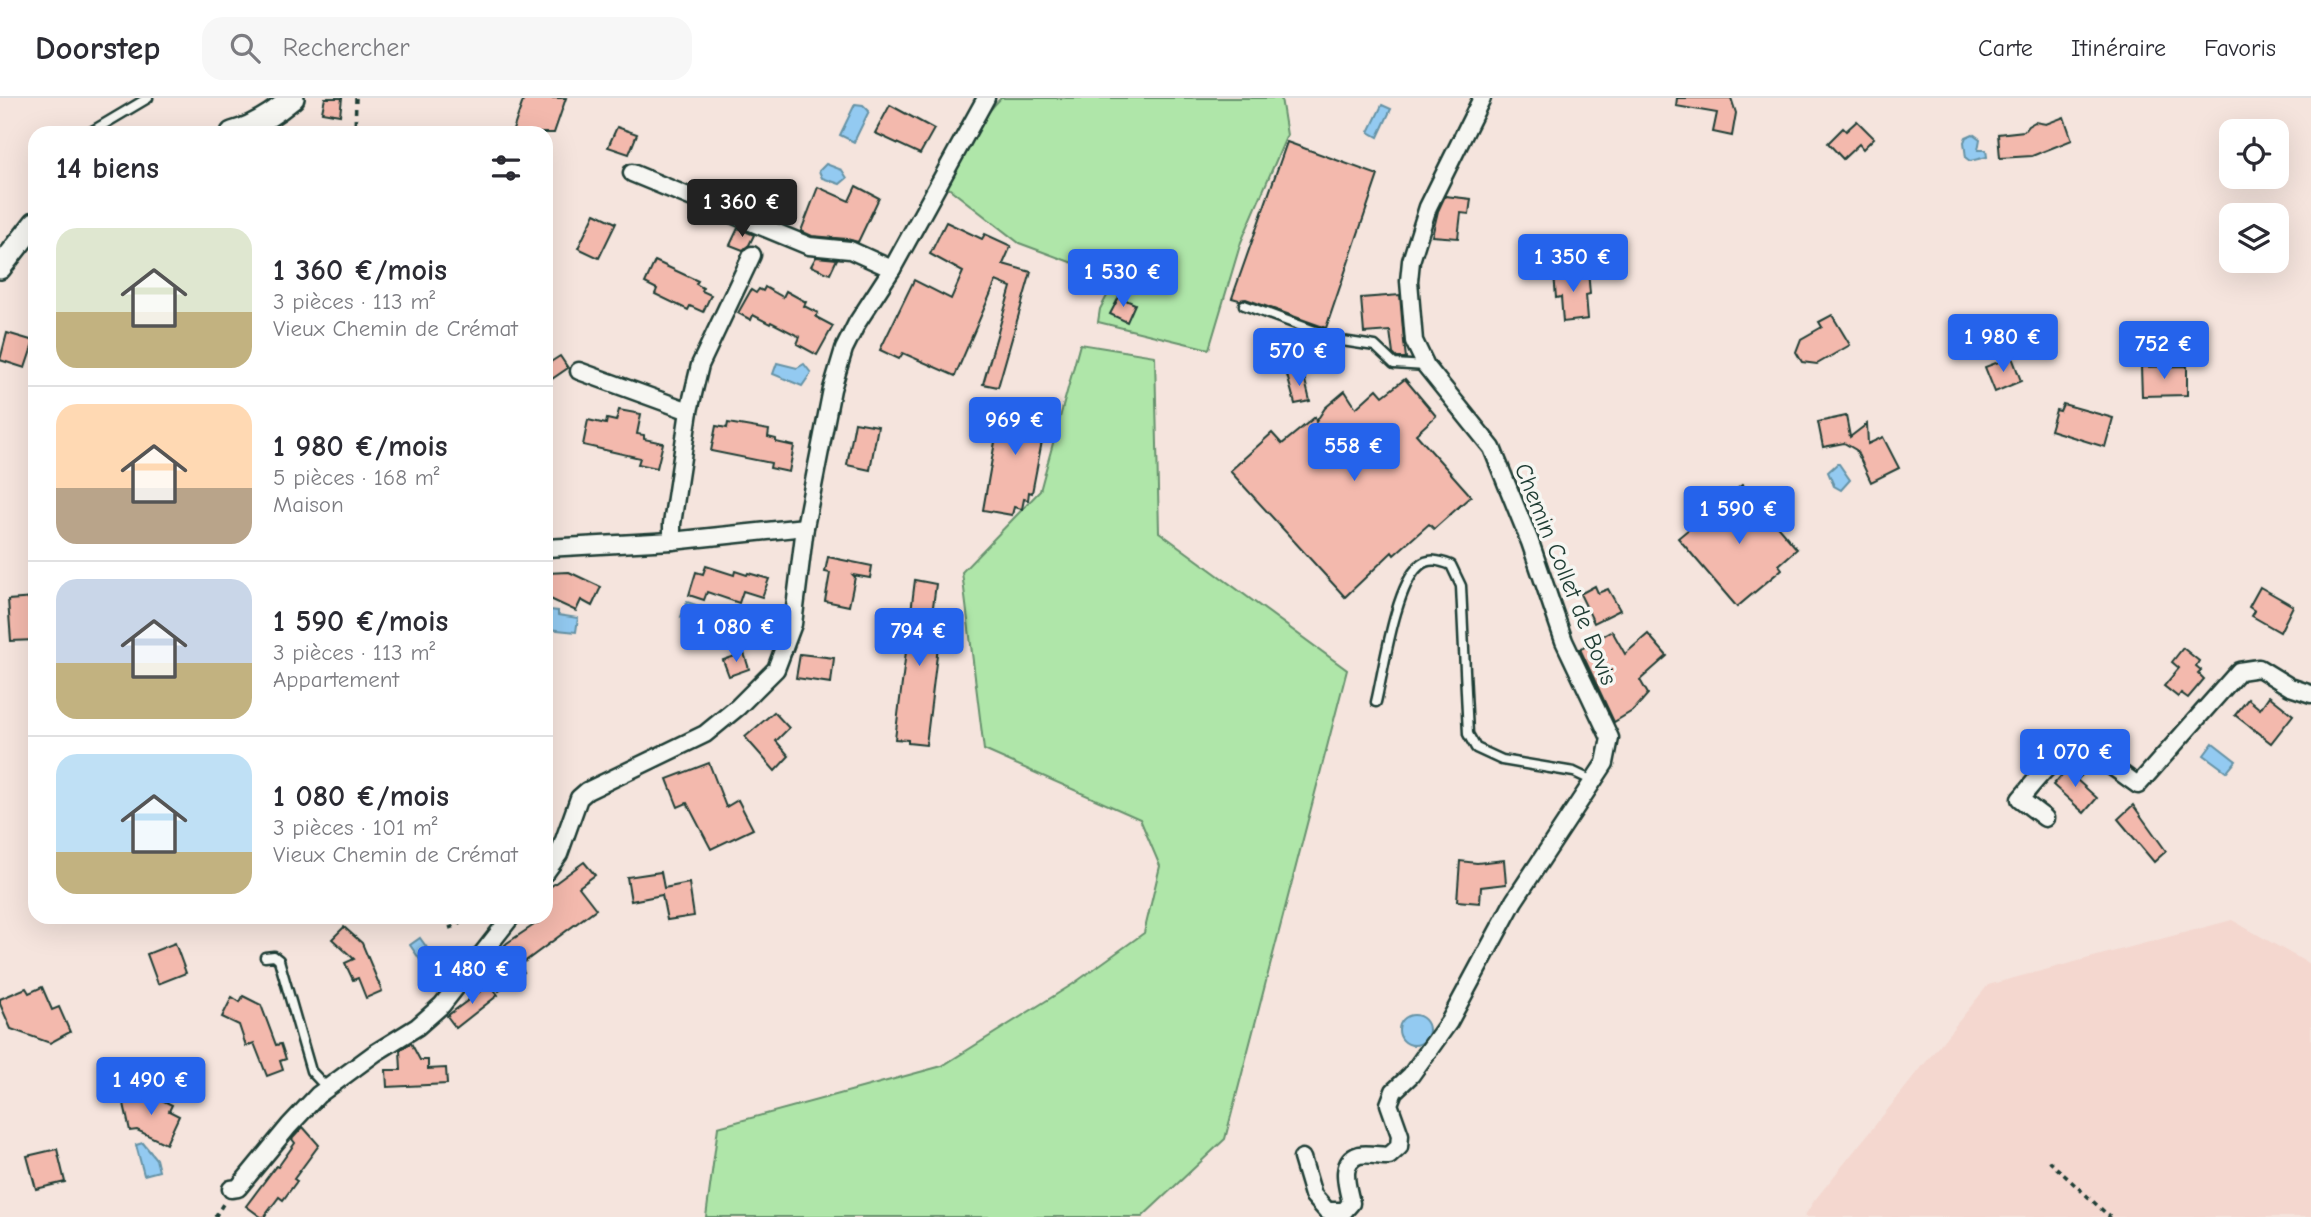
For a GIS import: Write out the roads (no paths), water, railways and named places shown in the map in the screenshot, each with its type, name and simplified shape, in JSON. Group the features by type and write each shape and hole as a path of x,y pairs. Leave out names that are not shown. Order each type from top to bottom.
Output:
{"street":[{"path":"249,126 293,98"},
{"path":"553,863 559,855 579,798 587,791 705,734 738,707 776,669 793,624 805,527 832,389 844,349 986,98"},
{"name":"Chemin Collet de Bovis","path":"1302,1158 1313,1195 1327,1211 1344,1211 1351,1203 1345,1174 1348,1163 1359,1155 1389,1156 1399,1147 1400,1135 1389,1104 1394,1091 1411,1075 1449,1022 1514,901 1605,763 1610,738 1564,641 1530,542 1492,448 1426,366 1414,341 1409,281 1411,261 1428,207 1482,98"},
{"path":"632,173 809,246 849,250 892,268"},
{"path":"0,268 28,232"},
{"path":"672,541 672,524 689,411 700,365 752,256"},
{"path":"579,371 689,411"},
{"path":"553,548 672,541 805,527"},
{"path":"2045,818 2020,799 2052,762 2075,751 2090,754 2138,785 2239,671 2259,668 2290,687 2311,694"},
{"path":"231,1189 238,1188 289,1126 327,1088 374,1053 417,1027 442,1004 505,924"}],"lane":[{"path":"101,126 148,98"},
{"path":"1244,305 1342,341 1375,346 1394,365 1426,366"},
{"path":"1376,702 1402,590 1420,565 1434,560 1451,565 1461,586 1468,734 1476,748 1503,760 1574,772 1593,781"},
{"path":"265,957 274,956 279,960 310,1071 327,1088"}],"water":[{"path":"855,104 863,105 869,111 854,142 840,135"},
{"path":"1382,105 1391,109 1378,137 1369,132"},
{"path":"1973,134 1980,139 1978,150 1986,150 1987,157 1970,161 1966,158 1964,142 1966,137"},
{"path":"826,164 842,170 847,178 840,184 822,178 819,171"},
{"path":"777,363 797,368 804,364 811,373 802,386 773,374"},
{"path":"1837,464 1850,480 1841,490 1834,486 1828,472"},
{"path":"687,602 717,612 712,628 681,617"},
{"path":"553,610 558,611 558,615 578,618 576,632 553,630"},
{"path":"2213,743 2236,761 2227,772 2204,755"},
{"path":"420,938 440,966 429,973 410,945"},
{"path":"1414,1015 1424,1020 1429,1030 1424,1040 1414,1045 1404,1040 1399,1030 1404,1020"},
{"path":"143,1143 156,1159 159,1171 144,1175 136,1145"}]}
